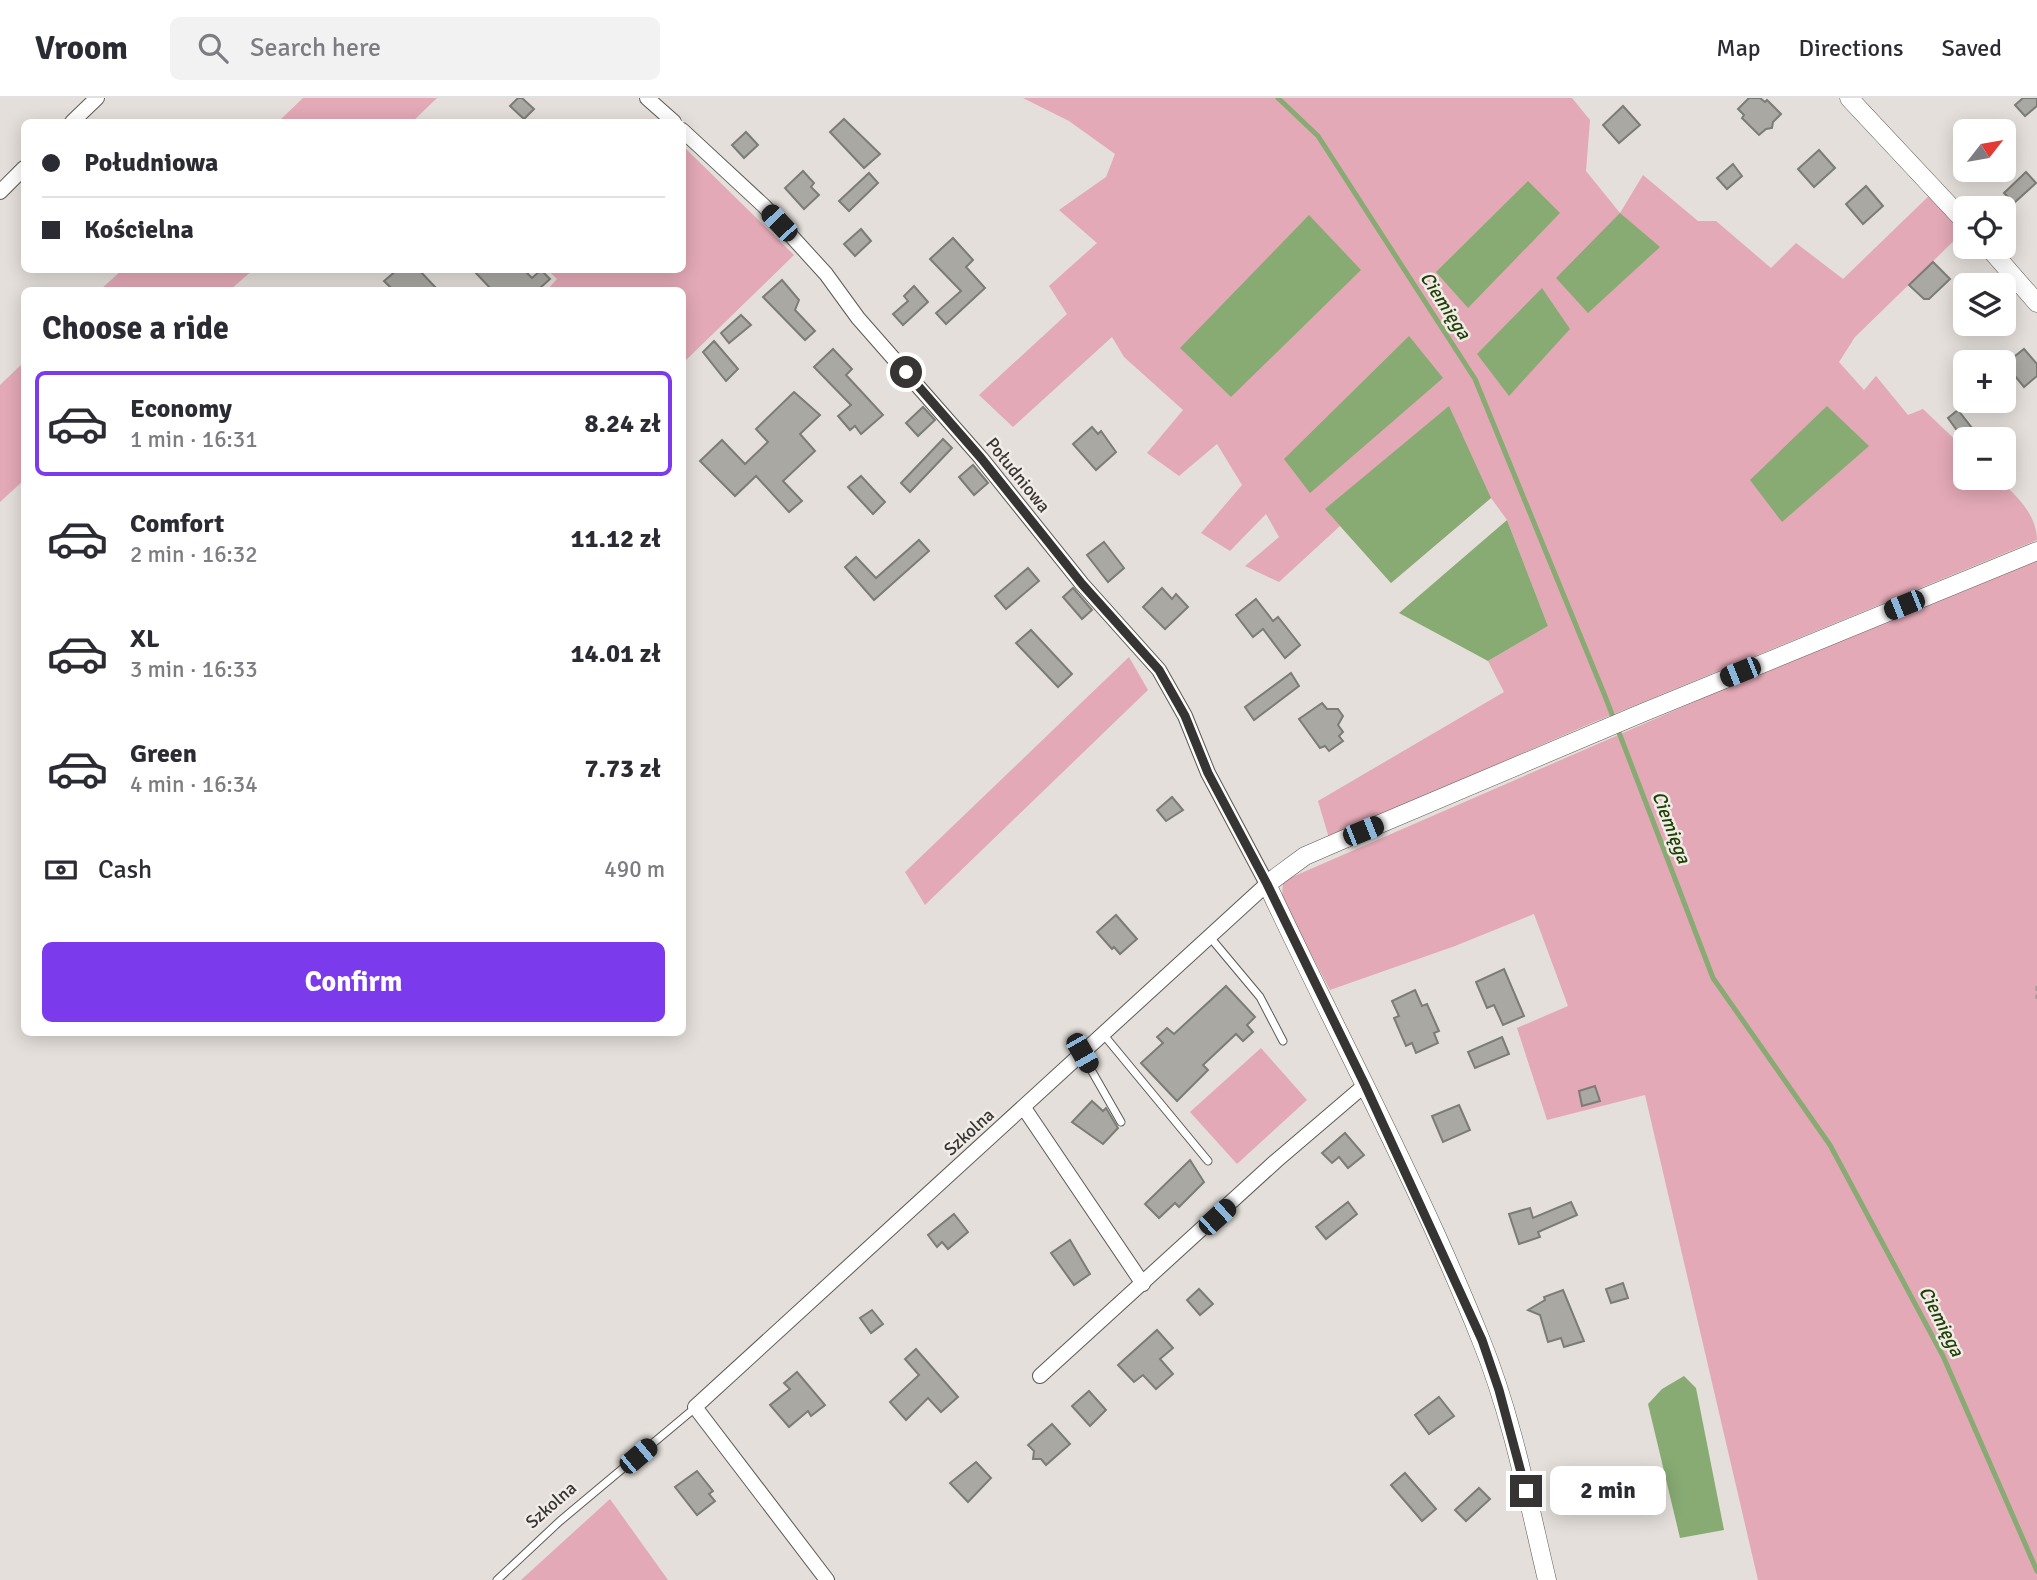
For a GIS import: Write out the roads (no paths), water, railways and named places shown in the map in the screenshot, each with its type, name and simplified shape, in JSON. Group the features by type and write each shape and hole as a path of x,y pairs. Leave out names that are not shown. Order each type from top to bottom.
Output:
{"street":[{"path":"75,119 97,98"},
{"path":"647,98 671,119"},
{"path":"1849,98 1953,209"},
{"name":"Południowa","path":"686,134 764,206 826,274 858,318 981,458 1082,584 1159,670 1185,716 1235,829 1267,884"},
{"path":"0,192 21,171"},
{"path":"1998,259 2037,303"},
{"path":"1547,1580 1499,1390 1482,1340 1365,1085 1267,884 1305,856 1642,713 2037,551"},
{"name":"Szkolna","path":"695,1407 1267,884"},
{"path":"1040,1376 1276,1161 1365,1085"},
{"path":"1024,1108 1143,1284"},
{"path":"695,1407 827,1580"}],"lane":[{"path":"1209,936 1260,997 1283,1041"},
{"path":"1102,1034 1208,1161"},
{"path":"1082,1053 1121,1122"},
{"name":"Szkolna","path":"497,1580 560,1521 695,1407"}],"waterway":[{"name":"Ciemięga","path":"1278,98 1318,136 1475,379 1605,696 1713,978 1830,1145 1943,1356 2037,1571"}]}
